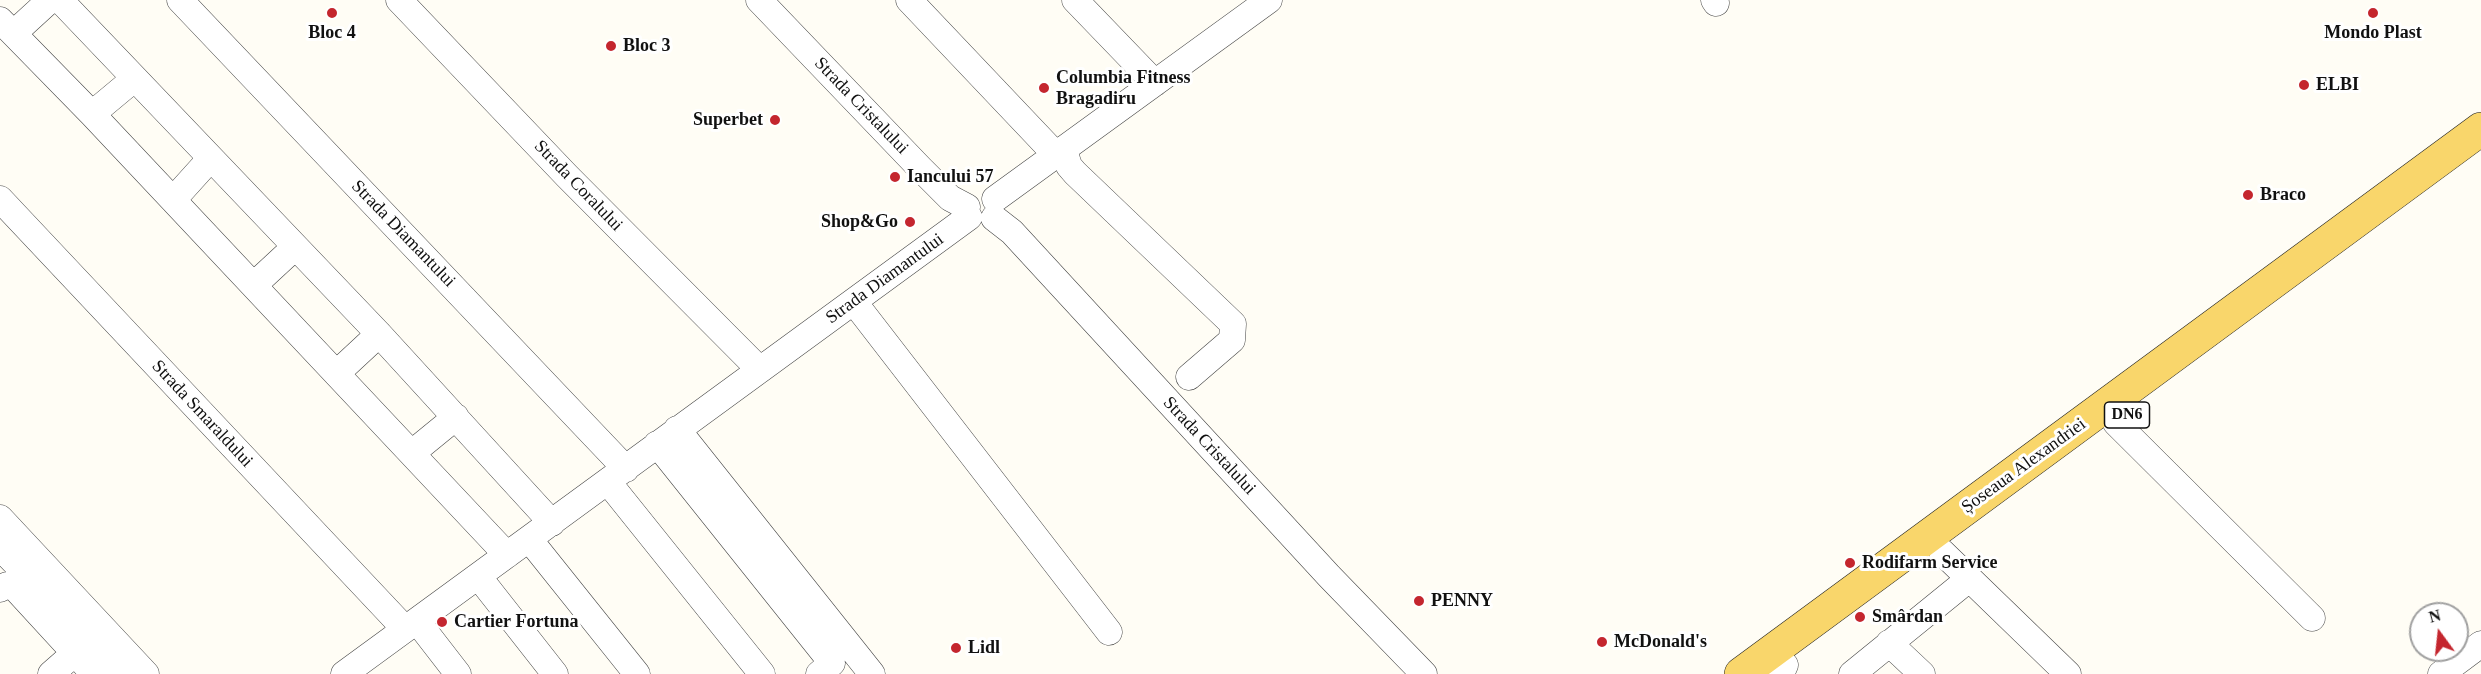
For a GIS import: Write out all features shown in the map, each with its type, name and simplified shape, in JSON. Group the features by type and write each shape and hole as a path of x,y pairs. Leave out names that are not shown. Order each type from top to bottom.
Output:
{"main road":[{"name":"Șoseaua Alexandriei","path":"1741,674 2481,129"},
{"name":"Șoseaua Alexandriei","path":"1780,671 2481,155"}],"street":[{"path":"50,0 7,26 507,555"},
{"path":"60,0 379,334 552,523"},
{"name":"Strada Diamantului","path":"180,0 617,475"},
{"name":"Strada Coralului","path":"399,0 567,176 759,369"},
{"path":"909,0 1060,153 1075,173 1233,324 1232,340 1189,377"},
{"path":"1075,0 1155,83"},
{"name":"Strada Diamantului","path":"345,674 759,369 854,302 980,207 1060,153 1155,83 1239,8 1269,0"},
{"name":"Strada Cristalului","path":"770,5 945,193 980,207 1012,232 1329,576 1424,674"},
{"path":"92,114 134,79"},
{"path":"173,200 210,159"},
{"name":"Strada Smaraldului","path":"0,199 458,674"},
{"path":"254,285 296,247"},
{"path":"854,302 1109,632"},
{"path":"337,373 379,334"},
{"path":"412,453 456,417"},
{"path":"2116,423 2312,618"},
{"path":"667,437 832,663 819,674"},
{"path":"667,437 872,674"},
{"path":"617,475 762,674"},
{"path":"0,518 146,674"},
{"path":"529,539 637,674"},
{"path":"0,547 122,674"},
{"path":"1942,552 2068,674"},
{"path":"478,576 555,674"},
{"path":"1852,674 1969,579"},
{"path":"0,589 7,585 15,588 94,674"},
{"path":"1889,644 1922,674"},
{"path":"2441,674 2481,644"},
{"path":"51,674 75,653"}],"place":[{"name":"Bloc 4","path":"332,13"},
{"name":"Mondo Plast","path":"2373,13"},
{"name":"Bloc 3","path":"611,46"},
{"name":"ELBI","path":"2304,85"},
{"name":"Columbia Fitness Bragadiru","path":"1044,88"},
{"name":"Superbet","path":"775,120"},
{"name":"Iancului 57","path":"895,177"},
{"name":"Braco","path":"2248,195"},
{"name":"Shop&Go","path":"910,222"},
{"name":"Rodifarm Service","path":"1850,563"},
{"name":"PENNY","path":"1419,601"},
{"name":"Smârdan","path":"1860,617"},
{"name":"Cartier Fortuna","path":"442,622"},
{"name":"McDonald's","path":"1602,642"},
{"name":"Lidl","path":"956,648"}]}
